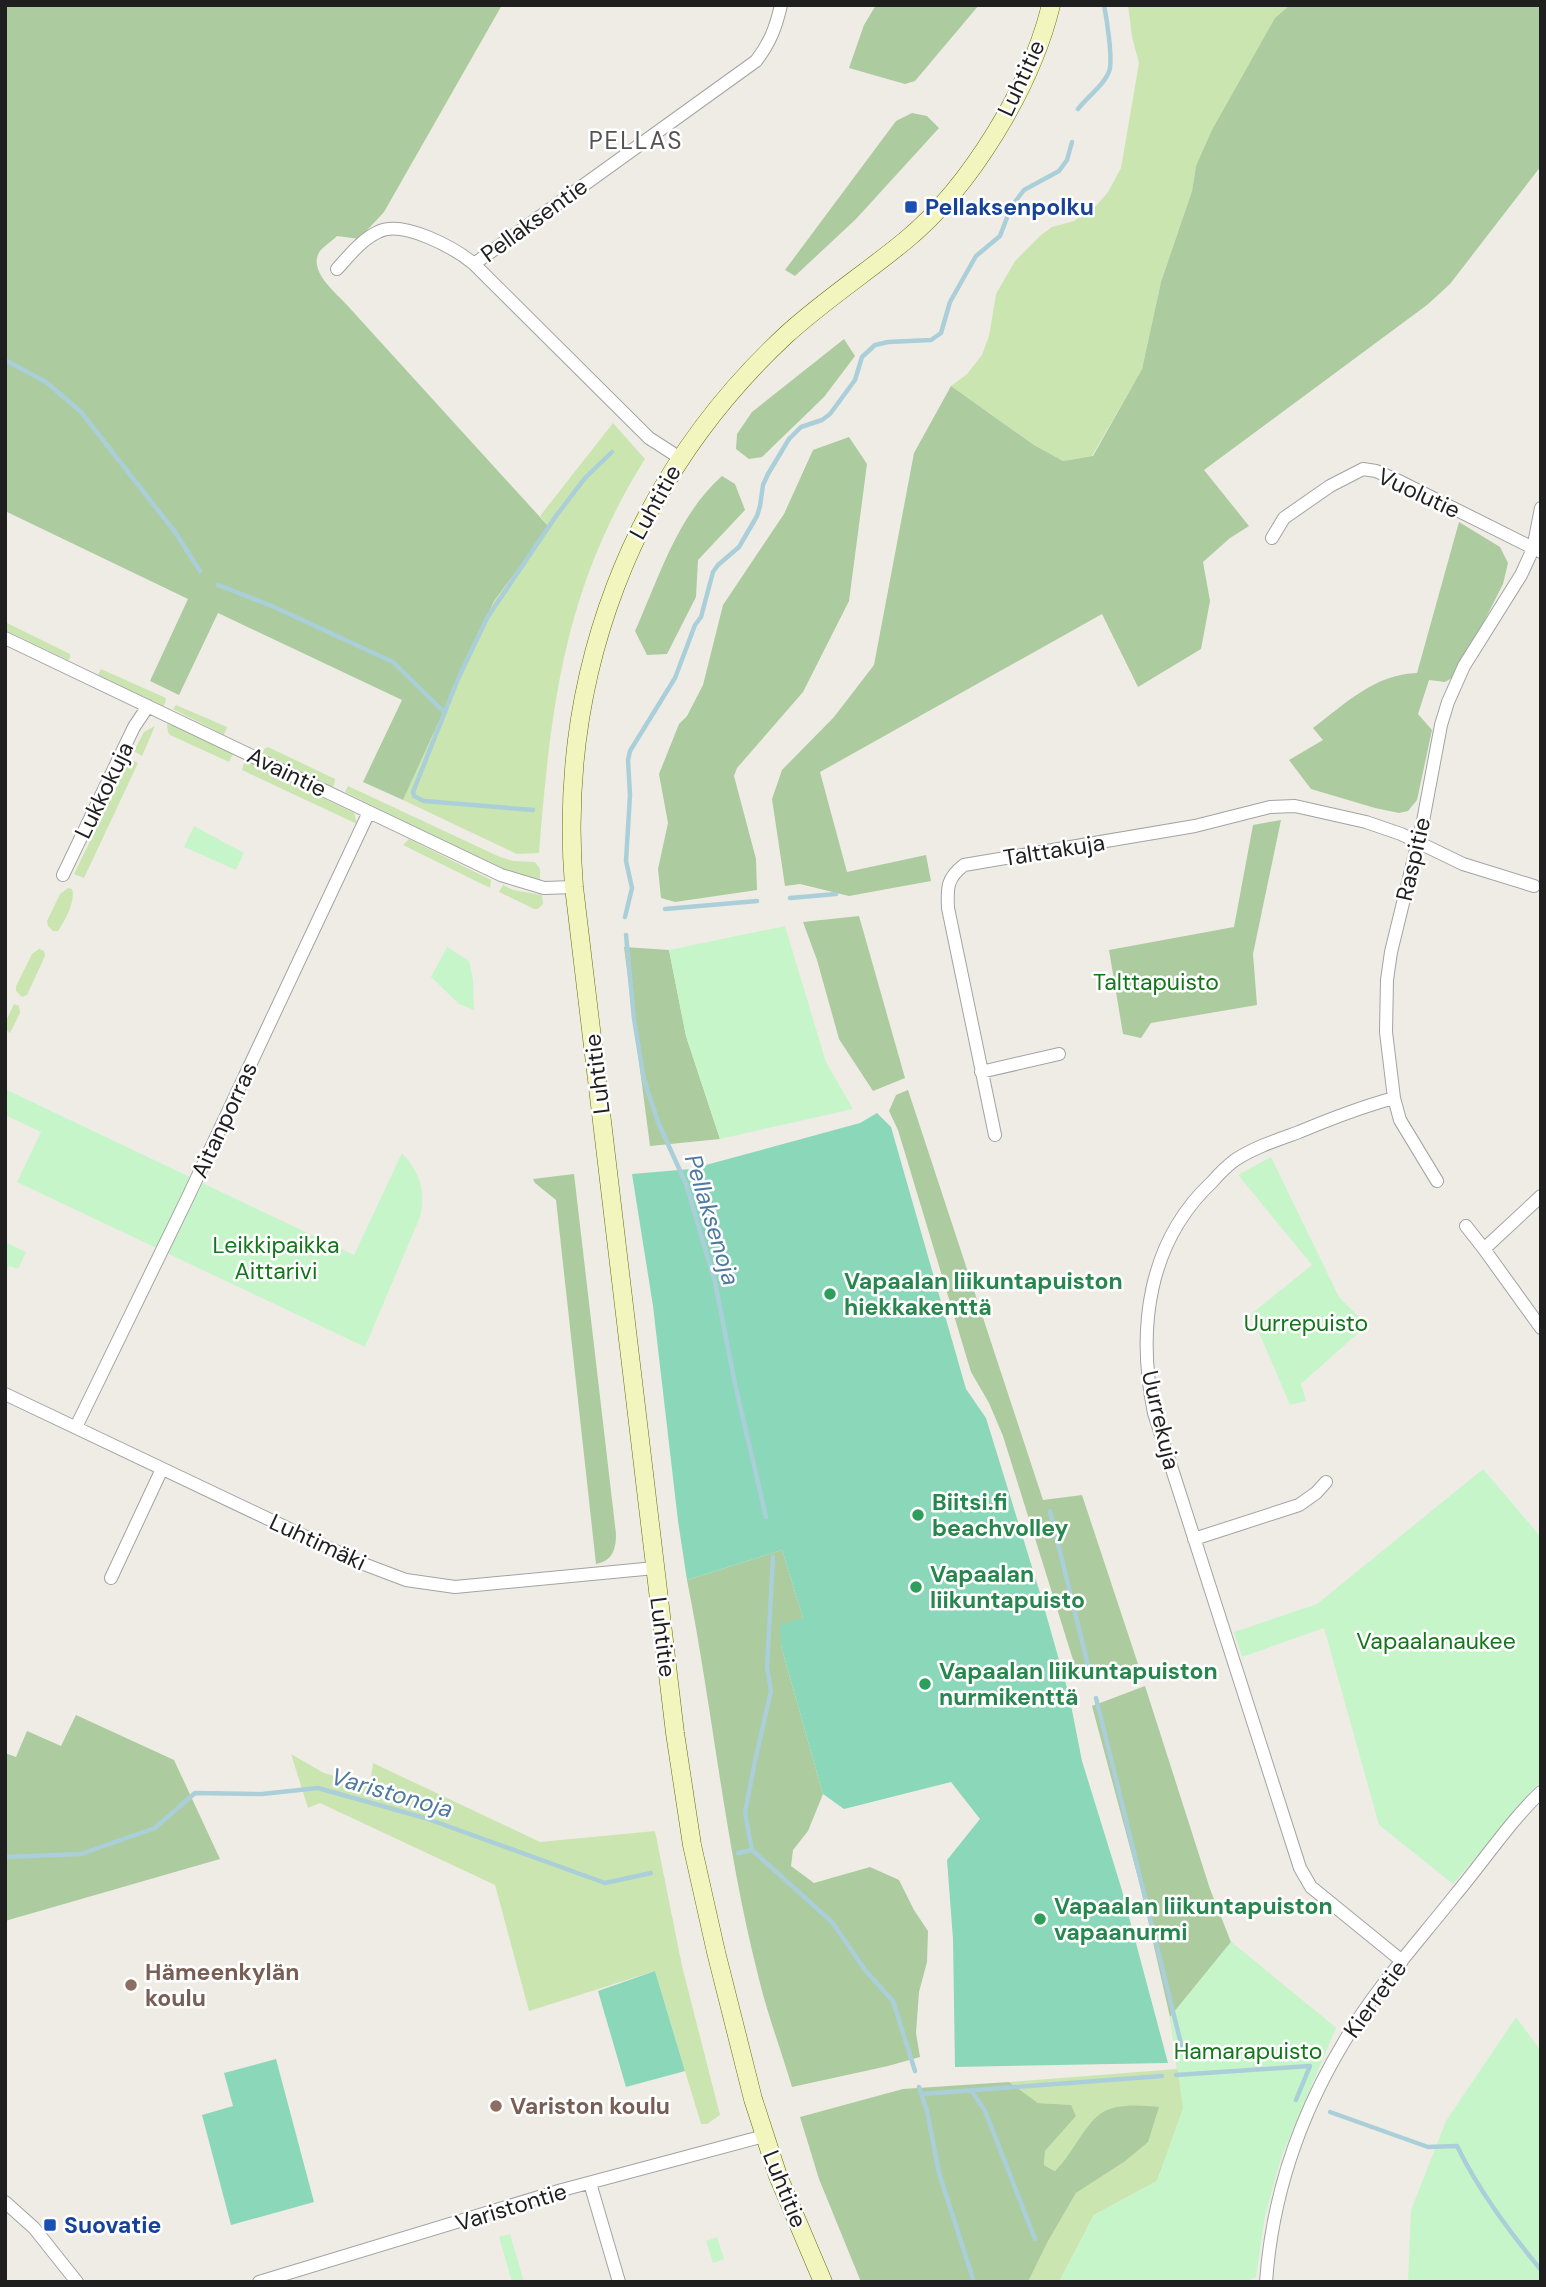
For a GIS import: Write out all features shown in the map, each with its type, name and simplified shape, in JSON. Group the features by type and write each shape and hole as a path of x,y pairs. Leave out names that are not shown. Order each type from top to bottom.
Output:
{"street":[{"name":"Pellaksentie","path":"680,458 649,438 474,264 757,61 769,45 777,27 781,5"},
{"name":"Luhtitie","path":"823,2282 764,2136 719,1965 692,1845 675,1733 574,887 572,788 584,691 607,608 623,563 645,516 680,458 719,404 754,366 820,306 908,238 957,186 1008,111 1034,55 1051,5"},
{"path":"337,269 365,240 386,228 397,228 449,246 474,264"},
{"name":"Vuolutie","path":"1272,538 1284,518 1331,486 1363,469 1376,471 1401,482 1537,550"},
{"name":"Raspitie","path":"1437,1181 1400,1120 1394,1098 1386,1032 1387,980 1391,952 1448,702 1464,666 1537,550 1541,508"},
{"name":"Avaintie","path":"5,638 501,875 544,888 574,887"},
{"name":"Lukkokuja","path":"63,875 134,727 148,706"},
{"name":"Talttakuja","path":"995,1135 948,908 948,884 954,873 964,865 1195,826 1270,807 1295,806 1366,822 1418,840 1463,864 1534,886"},
{"name":"Aitanporras","path":"76,1427 187,1199 369,812"},
{"path":"981,1072 1059,1054"},
{"name":"Uurrekuja","path":"1394,1098 1265,1144 1234,1161 1196,1196 1169,1243 1151,1292 1147,1316 1147,1372 1154,1413 1285,1826 1305,1879 1320,1895 1402,1961"},
{"path":"1485,1249 1541,1196"},
{"path":"1465,1226 1485,1249 1541,1328"},
{"name":"Luhtimäki","path":"5,1394 376,1570 424,1584 478,1586 655,1568"},
{"path":"111,1578 162,1469"},
{"path":"1194,1539 1299,1505 1326,1482"},
{"name":"Kierretie","path":"1266,2282 1276,2203 1308,2110 1345,2041 1402,1961 1541,1792"},
{"name":"Varistontie","path":"259,2282 590,2183 764,2136"},
{"path":"590,2183 620,2282"},
{"path":"5,2202 34,2228 77,2282"}],"green space":[{"path":"5,5 502,5 384,212 359,239 337,236 320,251 317,258 320,273 330,287 549,527 494,601 403,800 363,782 402,700 218,613 179,695 150,681 188,599 5,511"},
{"path":"876,5 979,5 915,81 905,84 849,68 864,25"},
{"path":"1128,5 1290,5 1275,19 1196,166 1192,191 1161,282 1142,369 1092,456 1063,461 1034,445 951,386 967,374 982,355 989,336 996,294 1015,261 1052,227 1074,221 1096,206 1108,192 1121,168 1139,63"},
{"path":"1290,5 1541,5 1541,166 1450,284 1427,305 1204,470 1249,526 1230,538 1203,562 1210,601 1201,649 1138,687 1102,614 820,772 847,872 926,855 931,881 849,896 800,884 785,886 772,799 782,770 834,717 874,665 914,453 951,386 1034,445 1063,461 1093,456 1142,369 1161,282 1192,191 1196,166 1212,130 1275,18"},
{"path":"912,113 927,116 939,128 856,219 795,276 785,270 896,121"},
{"path":"844,339 855,356 824,397 762,457 749,459 736,449 737,434 752,412"},
{"path":"613,423 645,459 596,554 566,649 549,747 539,853 517,854 403,800 494,601 549,527 540,516"},
{"path":"849,437 867,464 849,601 803,692 737,768 734,776 756,859 757,890 675,902 661,898 658,869 668,823 659,774 679,724 687,716 703,685 723,605 784,514 813,450"},
{"path":"722,476 735,484 745,510 698,560 696,597 667,654 647,655 635,631 681,529 706,492"},
{"path":"1459,522 1500,547 1508,563 1503,584 1457,675 1445,682 1429,680 1418,714 1432,730 1417,800 1408,811 1399,813 1311,789 1289,760 1323,740 1313,728 1349,700 1374,685 1402,675 1417,673"},
{"path":"5,622 70,654 70,658 68,660 5,630"},
{"path":"101,669 166,698 165,704 163,706 98,675"},
{"path":"176,705 227,727 224,735 173,709"},
{"path":"167,724 233,754 229,762 170,735"},
{"path":"155,726 142,756 134,751 144,732"},
{"path":"268,747 335,779 333,787 263,753"},
{"path":"130,759 138,763 84,878 74,874"},
{"path":"247,761 354,813 357,824 242,770"},
{"path":"348,786 500,857 513,861 535,862 540,869 540,879 500,868 345,792"},
{"name":"Talttapuisto","path":"1281,820 1253,954 1257,1005 1151,1023 1141,1038 1123,1034 1109,950 1234,927 1253,825"},
{"path":"194,826 244,853 236,870 184,847"},
{"path":"409,839 491,880 490,888 403,845"},
{"path":"503,885 513,890 542,895 543,904 534,909 499,892"},
{"path":"68,888 72,889 73,894 69,910 58,931 53,931 47,921 60,894"},
{"path":"859,916 905,1078 873,1091 839,1039 817,960 803,922"},
{"path":"785,926 826,1062 853,1109 720,1139 686,1036 669,950"},
{"path":"447,947 469,961 474,1010 459,1004 431,977"},
{"path":"624,947 669,950 686,1036 720,1139 650,1146"},
{"path":"39,949 44,951 45,956 27,995 22,997 16,991 16,986 32,954"},
{"path":"14,1004 19,1006 20,1013 10,1033 5,1023"},
{"name":"Leikkipaikka Aittarivi","path":"5,1089 354,1255 402,1153 420,1182 420,1217 365,1347 17,1182 41,1132 5,1115"},
{"path":"908,1090 1043,1500 1082,1495 1138,1664 1079,1679 1003,1436 989,1403 971,1372 898,1130 889,1111 896,1095"},
{"name":"Vapaalan liikuntapuisto","path":"877,1113 891,1127 966,1389 986,1418 1040,1593 1069,1695 1082,1761 1121,1887 1168,2063 955,2067 953,1939 947,1860 980,1819 951,1782 844,1809 823,1794 781,1646 780,1625 803,1618 782,1550 687,1580 653,1306 632,1174 691,1169 860,1123"},
{"name":"Uurrepuisto","path":"1271,1157 1339,1297 1367,1325 1301,1384 1306,1401 1290,1405 1251,1314 1312,1265 1238,1175"},
{"path":"574,1174 616,1534 612,1554 596,1564 556,1200 533,1179"},
{"path":"5,1242 26,1252 18,1269 9,1266 5,1274"},
{"name":"Vapaalanaukee","path":"1483,1469 1541,1537 1541,1781 1453,1884 1379,1825 1324,1628 1242,1657 1234,1632 1317,1604"},
{"path":"782,1550 803,1618 781,1646 823,1794 808,1831 793,1850 791,1866 814,1883 870,1867 899,1880 928,1931 927,1962 919,1992 916,2033 920,2057 792,2087 758,1975 747,1926 687,1580"},
{"path":"1145,1686 1210,1889 1231,1942 1170,2017 1140,1885 1092,1706"},
{"path":"76,1715 174,1760 220,1859 5,1921 5,1753 16,1757 27,1731 61,1746"},
{"path":"291,1754 324,1773 370,1786 373,1763 540,1842 655,1831 682,1966 720,2115 707,2124 701,2124 655,1971 529,2011 495,1885 320,1803 308,1808"},
{"path":"1231,1942 1336,2028 1174,2135 1157,2181 1094,2215 1059,2282 1028,2282 1076,2193 1124,2162 1084,2134 1056,2171 1044,2165 1045,2151 1076,2116 1070,2105 1038,2103 1009,2082 1177,2069 1170,2017"},
{"name":"Hamarapuisto","path":"1231,1942 1336,2028 1282,2155 1265,2216 1256,2277 1246,2282 1059,2282 1094,2215 1157,2181 1183,2108 1170,2017"},
{"path":"655,1971 685,2071 626,2087 598,1991"},
{"path":"1516,2017 1541,2051 1541,2282 1408,2282 1411,2210 1446,2121"},
{"path":"276,2059 314,2202 231,2225 202,2115 233,2106 224,2073"},
{"path":"1009,2082 1038,2103 1071,2105 1076,2116 1045,2151 1044,2165 1055,2171 1088,2126 1106,2110 1137,2105 1159,2107 1148,2142 1124,2162 1076,2193 1028,2282 861,2282 819,2179 800,2117 903,2089"},
{"path":"510,2234 524,2282 512,2282 499,2237"},
{"path":"717,2237 724,2259 713,2263 706,2241"}],"waterway":[{"name":"Pellaksenoja","path":"1078,109 1101,84 1110,68 1104,5"},
{"name":"Pellaksenoja","path":"625,917 632,888 626,861 630,751 675,678 695,625 701,617 713,572 739,547 757,516 768,474 789,439 801,427 822,420 830,414 855,380 862,357 875,345 931,340 941,333 950,302 976,256 1000,236 1011,207 1024,190 1059,171 1067,160 1072,142"},
{"path":"5,360 46,382 81,412 175,532 200,571"},
{"path":"533,810 424,801 414,796 413,792 458,679 487,618 556,516 585,478 612,452"},
{"path":"218,585 272,606 393,662 445,713"},
{"path":"790,898 836,894"},
{"path":"665,909 757,901"},
{"name":"Pellaksenoja","path":"626,935 634,1019 644,1080 658,1122 686,1184 715,1282 766,1517"},
{"path":"1050,1511 1091,1678"},
{"name":"Pellaksenoja","path":"752,1850 745,1813 771,1691 767,1667 773,1557"},
{"path":"1096,1698 1183,2052"},
{"name":"Varistonoja","path":"5,1857 81,1854 155,1828 195,1793 262,1794 318,1788 425,1818 605,1883 651,1873"},
{"path":"752,1850 832,1922 865,1970 893,2001 915,2071"},
{"name":"Varistonoja","path":"738,1853 752,1850"},
{"path":"1176,2075 1310,2066 1296,2100"},
{"path":"922,2094 1162,2076"},
{"path":"919,2087 927,2111 939,2173 974,2282"},
{"path":"971,2090 985,2111 1035,2239"},
{"path":"1330,2112 1428,2147 1457,2146 1495,2210 1541,2270"}],"place":[{"name":"Pellaksenpolku","path":"911,207"},
{"name":"Vapaalan liikuntapuiston hiekkakenttä","path":"830,1294"},
{"name":"Biitsi.fi beachvolley","path":"918,1515"},
{"name":"Vapaalan liikuntapuisto","path":"916,1587"},
{"name":"Vapaalan liikuntapuiston nurmikenttä","path":"925,1684"},
{"name":"Vapaalan liikuntapuiston vapaanurmi","path":"1040,1919"},
{"name":"Hämeenkylän koulu","path":"131,1985"},
{"name":"Variston koulu","path":"496,2106"},
{"name":"Suovatie","path":"50,2225"}],"district":[{"name":"PELLAS","path":"636,141"}]}
